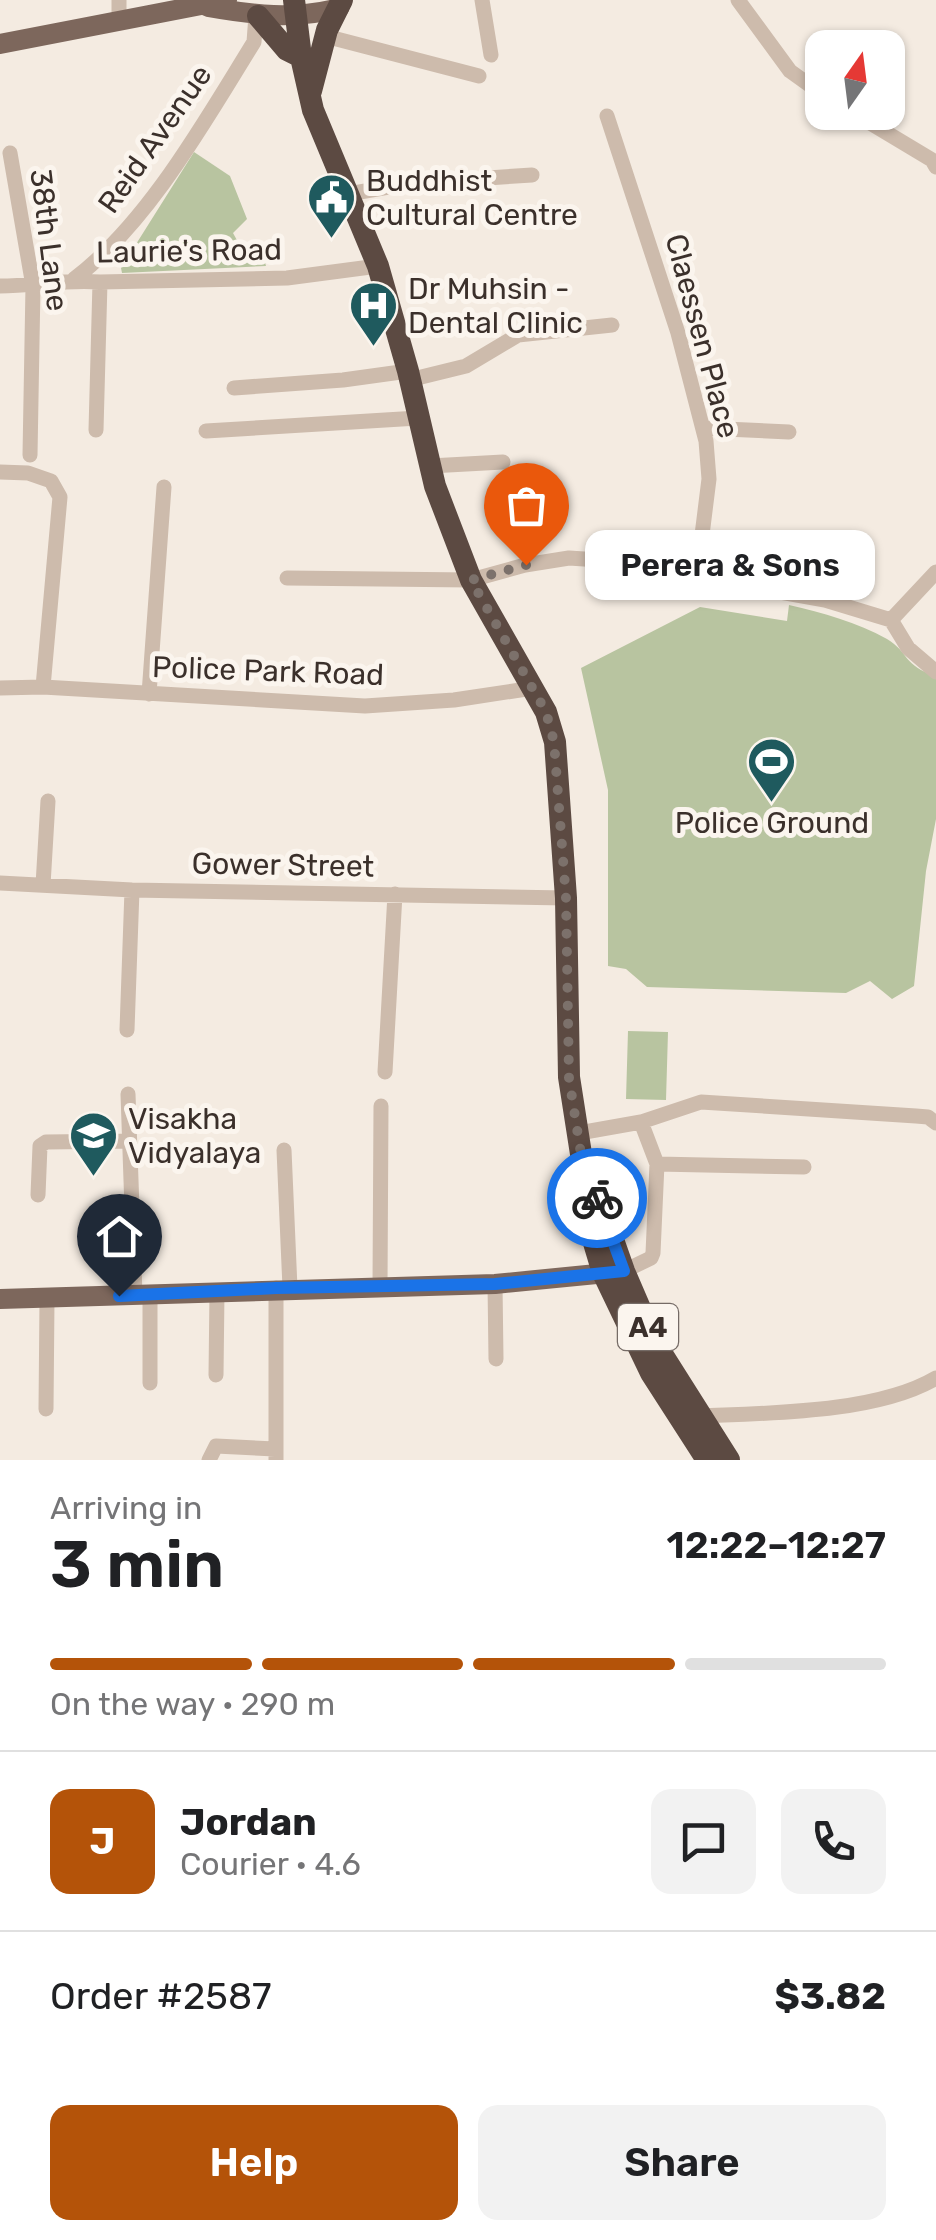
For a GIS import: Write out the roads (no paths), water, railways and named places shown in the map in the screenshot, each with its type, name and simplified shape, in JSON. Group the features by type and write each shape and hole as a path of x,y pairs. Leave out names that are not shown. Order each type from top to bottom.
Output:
{"highway":[{"path":"310,95 325,36 341,4"},
{"name":"A4","path":"294,7 310,95 378,266 430,466 471,580 546,712 554,742 566,898 569,1078 586,1186 598,1200 613,1272 651,1373 702,1459"},
{"path":"257,16 287,50 302,57"},
{"name":"A4","path":"613,1272 729,1460"}],"main road":[{"path":"0,44 227,0"},
{"path":"206,6 257,16 294,7 315,14 341,4"},
{"path":"0,1299 495,1284 613,1272"}],"street":[{"path":"118,0 119,22"},
{"path":"482,0 492,55"},
{"path":"738,0 790,71 805,82"},
{"name":"Reid Avenue","path":"74,279 99,260 143,211 254,42 257,16"},
{"path":"325,36 479,76"},
{"name":"Claessen Place","path":"607,116 678,333 703,428 709,479 698,575"},
{"path":"882,130 936,167"},
{"name":"38th Lane","path":"10,154 33,286 30,454"},
{"path":"348,194 412,183 532,174"},
{"name":"Laurie's Road","path":"0,286 33,286 74,279 100,282 286,278 378,266"},
{"path":"96,430 100,282"},
{"path":"234,388 409,376 466,366 518,335 612,326"},
{"path":"206,431 418,418"},
{"path":"703,428 789,432"},
{"path":"430,466 503,462"},
{"path":"0,472 28,473 51,481 60,497 42,687"},
{"path":"149,694 164,487"},
{"path":"286,578 471,580 568,558 599,560 825,600 891,620 908,648 936,672"},
{"path":"891,620 936,572"},
{"name":"Police Park Road","path":"0,688 42,687 365,706 454,700 532,688"},
{"path":"43,885 48,801"},
{"name":"Gower Street","path":"0,883 132,890 566,898"},
{"path":"128,1030 132,890"},
{"path":"385,1072 395,894"},
{"path":"128,1094 150,1383"},
{"path":"579,1133 641,1122 701,1102 928,1117 936,1124"},
{"path":"380,1286 381,1106"},
{"path":"613,1272 651,1258 653,1252 657,1164 641,1122"},
{"path":"38,1196 40,1146 46,1142 129,1142"},
{"path":"208,1460 216,1446 275,1455 283,1288 284,1150"},
{"path":"657,1164 804,1167"},
{"path":"495,1284 496,1359"},
{"path":"216,1375 217,1292"},
{"path":"46,1409 48,1300"},
{"path":"701,1416 780,1413 856,1404 923,1386 936,1378"}],"place":[{"name":"Buddhist Cultural Centre","path":"331,240"},
{"name":"Dr Muhsin - Dental Clinic","path":"373,348"},
{"name":"Perera & Sons","path":"526,565"},
{"name":"Police Ground","path":"772,804"},
{"name":"Visakha Vidyalaya","path":"93,1178"}]}
